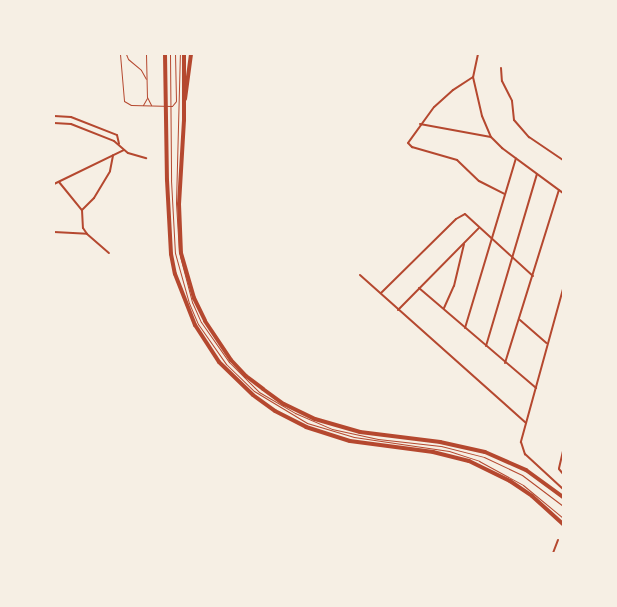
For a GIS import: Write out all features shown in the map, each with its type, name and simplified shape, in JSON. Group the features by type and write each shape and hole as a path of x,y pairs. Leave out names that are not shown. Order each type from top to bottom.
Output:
{"highway":[{"path":"164,54 169,112 167,180 171,254 176,274 195,325 219,362 253,395 276,411 306,427 350,442 433,452 469,460 510,481 532,496 563,524"},
{"path":"182,54 184,102 179,197 182,253 194,298 205,321 232,360 246,376 284,404 314,419 360,432 440,442 485,452 526,470 563,497"},
{"path":"184,102 191,54"}],"street":[{"path":"478,54 473,77 482,116 491,137 563,193"},
{"path":"501,68 502,81 512,101 514,120 529,136 563,160"},
{"path":"473,77 453,90 420,124 408,141 410,146 458,160 479,182 504,194"},
{"path":"54,116 71,117 117,135 119,144 124,150 146,158"},
{"path":"54,124 71,124 119,144"},
{"path":"420,124 491,137"},
{"path":"54,184 124,150"},
{"path":"82,210 94,198 110,171 113,155"},
{"path":"465,328 516,158"},
{"path":"486,346 537,174"},
{"path":"59,182 82,210 83,228 87,234 109,253"},
{"path":"505,363 520,320 559,190"},
{"path":"380,293 456,219 465,214 533,276"},
{"path":"398,310 479,228"},
{"path":"54,232 87,234"},
{"path":"444,309 454,286 464,244"},
{"path":"360,275 526,424"},
{"path":"419,288 536,388"},
{"path":"563,289 521,442 525,454 563,489"},
{"path":"520,320 547,344"},
{"path":"563,450 558,469 563,474"},
{"path":"553,553 558,540"}],"lane":[{"path":"120,54 122,97 128,103 142,106 172,106 175,104 175,54"},
{"path":"126,54 128,59 141,70 146,80"},
{"path":"146,54 147,97 151,106"},
{"path":"168,92 170,54"},
{"path":"182,54 176,204 179,253 192,302 201,322 228,362 259,392 312,422 356,435 440,446 476,455 522,475 563,506"},
{"path":"142,106 147,97"},
{"path":"169,112 175,253 189,303 198,324 226,364 254,391 307,423 354,438 450,451 479,461 523,485 563,518"}]}
